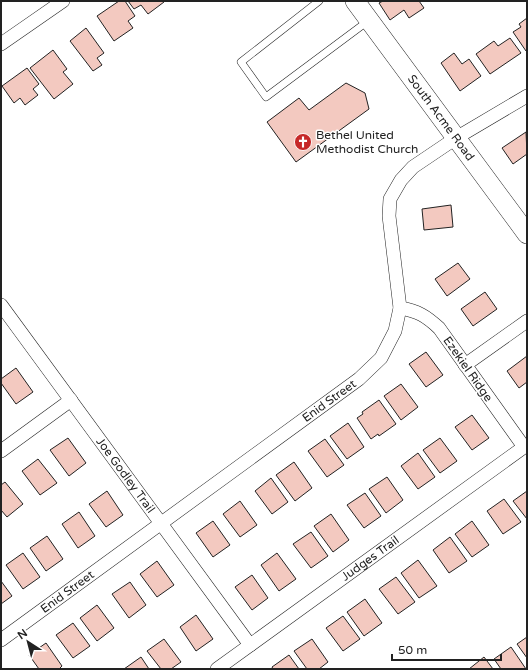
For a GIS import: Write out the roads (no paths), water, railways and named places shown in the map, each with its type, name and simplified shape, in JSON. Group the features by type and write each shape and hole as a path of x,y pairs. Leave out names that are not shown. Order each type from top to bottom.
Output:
{"street":[{"path":"1,44 63,1"},
{"name":"South Acme Road","path":"355,1 527,234"},
{"name":"Enid Street","path":"1,640 359,379 381,358 395,331 400,308 389,216 390,200 401,180 413,167 456,138 527,96"},
{"name":"Joe Godley Trail","path":"1,305 250,645"},
{"name":"Ezekiel Ridge","path":"400,308 411,310 424,316 439,328 524,447"},
{"path":"465,365 527,321"},
{"path":"1,450 71,400"},
{"name":"Judges Trail","path":"217,669 524,447"}],"lane":[{"path":"319,1 241,62 266,97 369,20"}],"place":[{"name":"Bethel United Methodist Church","path":"303,142"}]}
